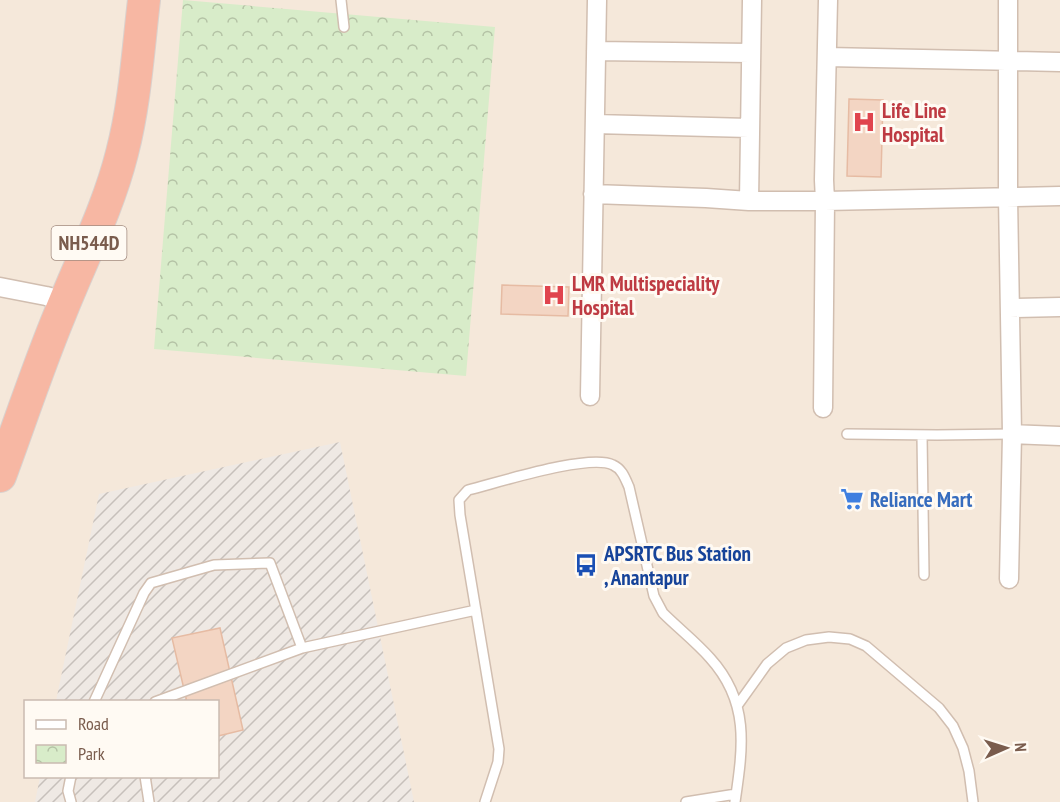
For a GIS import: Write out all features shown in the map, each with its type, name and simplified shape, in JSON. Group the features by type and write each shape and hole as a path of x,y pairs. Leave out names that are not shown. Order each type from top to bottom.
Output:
{"highway":[{"name":"NH544D","path":"0,476 54,328 55,298 99,161 111,95 123,0"},
{"name":"NH544D","path":"0,420 55,298 108,197 122,153 130,116 144,0"}],"street":[{"path":"590,396 597,0"},
{"path":"749,201 752,0"},
{"path":"822,408 828,0"},
{"path":"1008,0 1008,196 1012,434 1009,579"},
{"path":"596,51 750,54"},
{"path":"827,57 1060,62"},
{"path":"595,124 749,128"},
{"path":"593,194 749,201 1060,196"},
{"path":"0,287 55,298"},
{"path":"1010,308 1060,307"},
{"path":"1012,434 1060,436"}],"lane":[{"path":"341,0 344,27"},
{"path":"847,434 1012,434"},
{"path":"922,435 924,575"},
{"path":"485,802 498,762 499,749 459,500 468,490 550,469 597,461 612,464 625,476 650,582 658,606 721,671 732,689 737,706 741,729 735,798 686,802"},
{"path":"95,700 144,592 151,583 214,565 270,563 302,648"},
{"path":"160,700 302,648 476,610"},
{"path":"737,706 767,664 786,648 806,640 850,639 866,646 939,708 953,726 963,748 973,802"},
{"path":"71,778 68,791 71,802"},
{"path":"145,778 149,802"}],"shaded area":[{"path":"0,0 1060,0 1060,802 0,802"},
{"path":"340,442 414,802 35,802 40,778 219,778 219,700 56,700 99,494"}],"green space":[{"path":"183,0 495,27 466,376 154,349"}],"building":[{"path":"849,99 883,100 881,177 847,176"},
{"path":"502,285 569,287 568,316 501,314"},
{"path":"220,628 243,730 219,736 219,700 187,700 172,638"}],"place":[{"name":"Life Line Hospital","path":"864,122"},
{"name":"LMR Multispeciality Hospital","path":"554,295"},
{"name":"Reliance Mart","path":"852,499"},
{"name":"APSRTC Bus Station , Anantapur","path":"586,565"}]}
